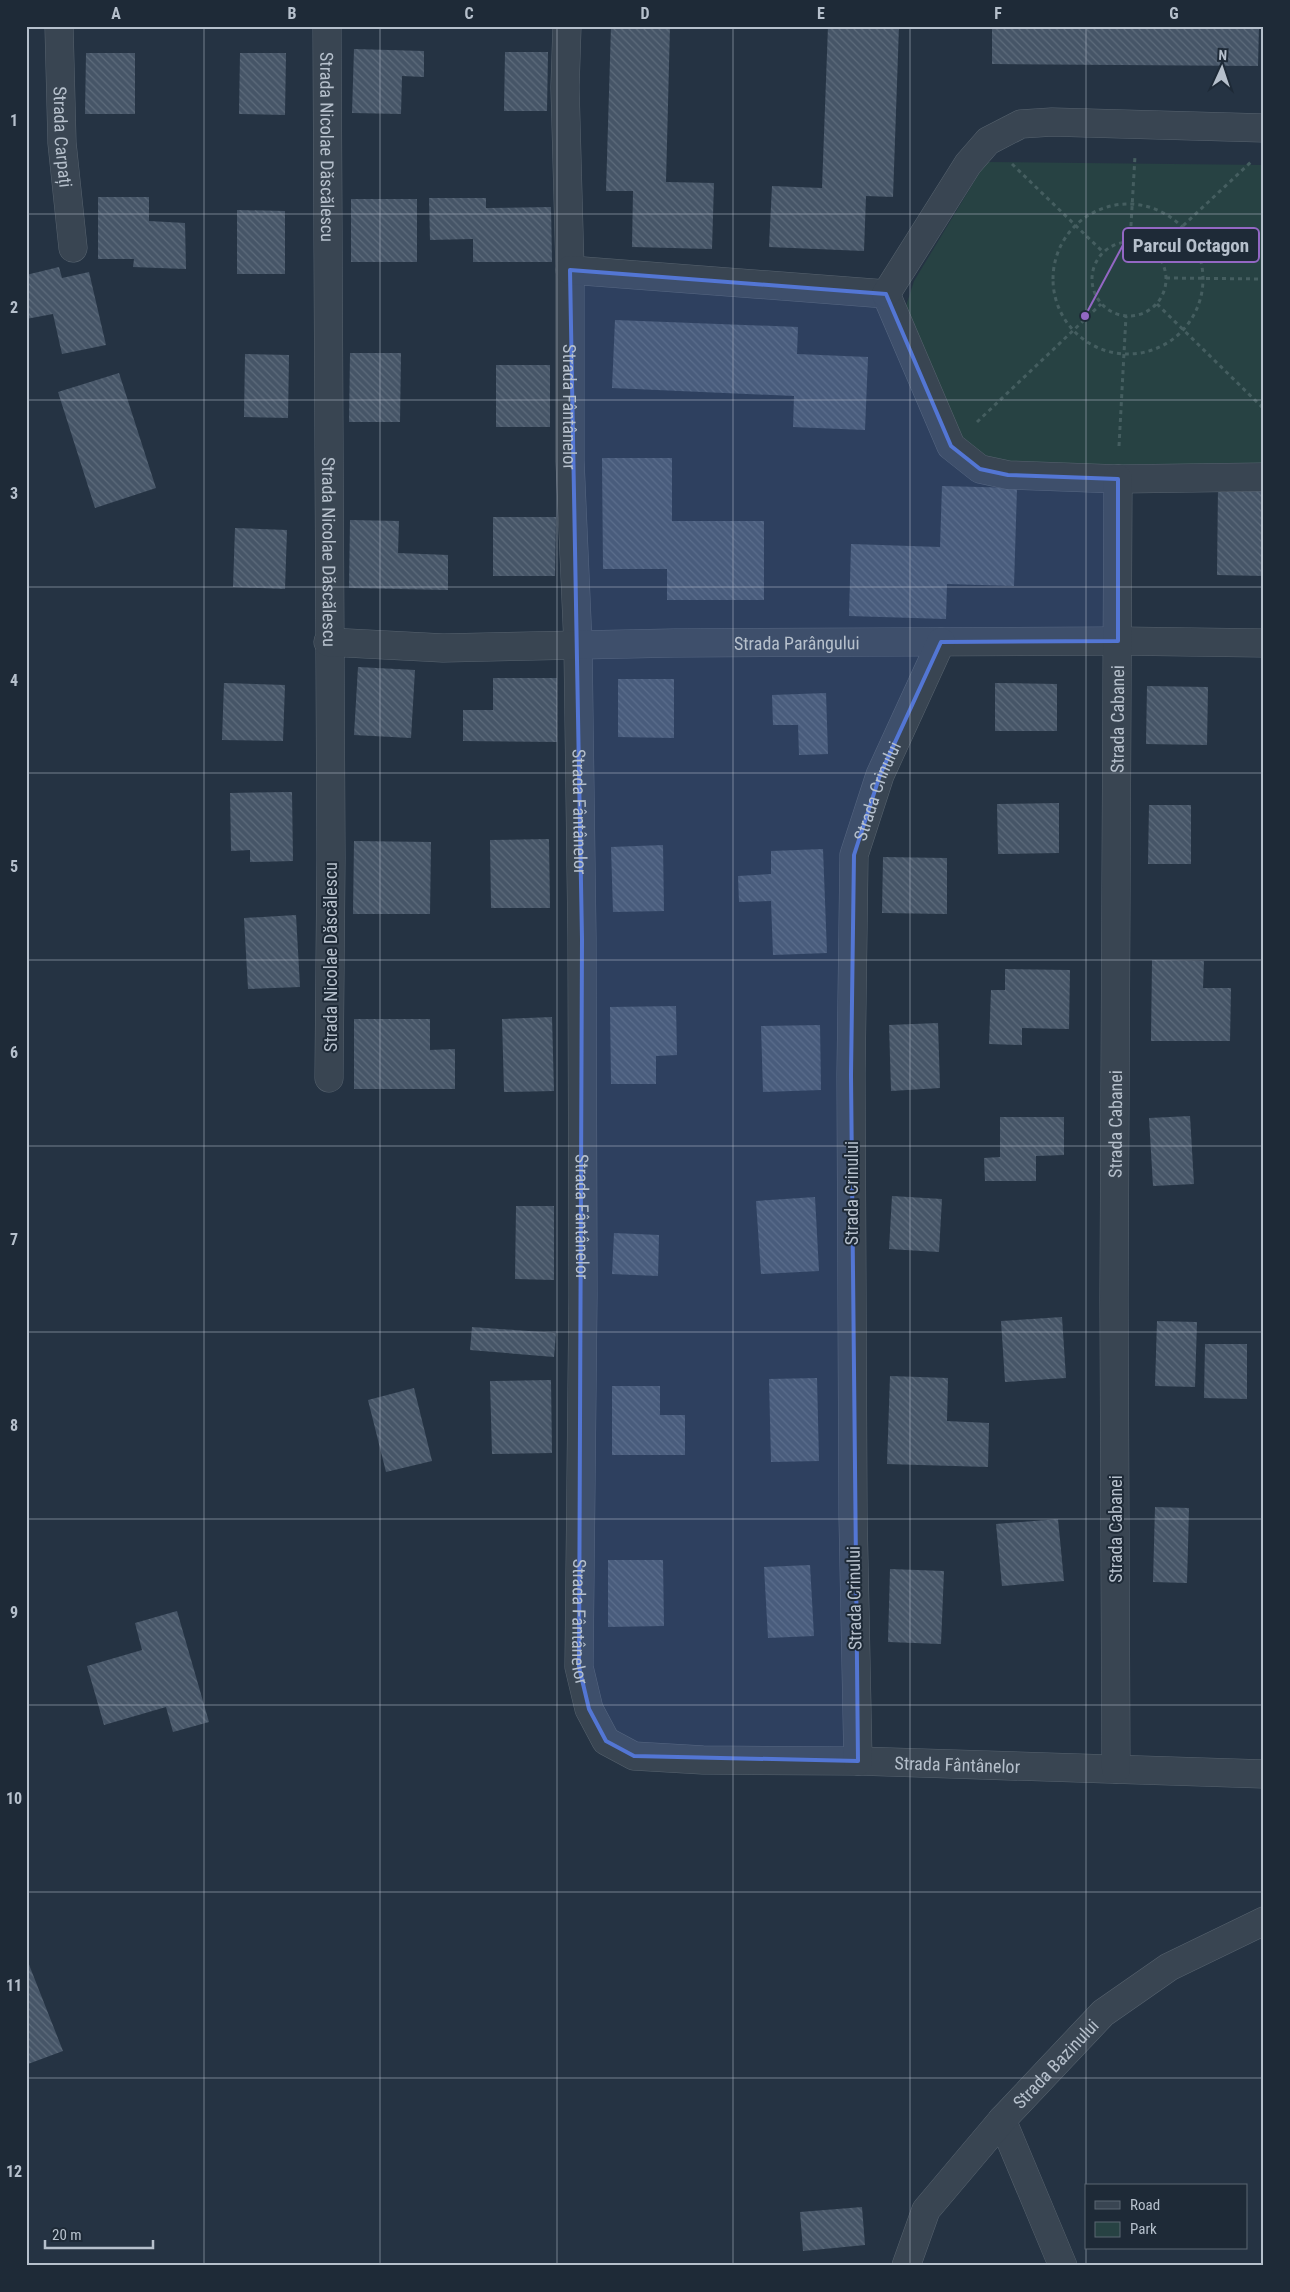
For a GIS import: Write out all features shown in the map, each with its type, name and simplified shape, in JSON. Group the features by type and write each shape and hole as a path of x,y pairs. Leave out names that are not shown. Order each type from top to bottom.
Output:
{"street":[{"name":"Strada Carpați","path":"59,26 62,143 73,248"},
{"name":"Strada Nicolae Dăscălescu","path":"327,26 328,642 331,858 329,1078"},
{"name":"Strada Fântânelor","path":"566,26 565,87 570,270 570,461 578,645 582,1038 579,1667 589,1709 606,1741 634,1756 703,1760 858,1761 1264,1774"},
{"path":"886,294 968,164 988,141 1021,124 1052,122 1264,128"},
{"path":"570,270 886,294"},
{"path":"886,294 951,446 980,469 1008,476 1118,479 1264,477"},
{"name":"Strada Cabanei","path":"1116,1769 1114,1299 1118,479"},
{"name":"Strada Parângului","path":"328,642 443,648 674,642 1118,641 1264,643"},
{"name":"Strada Crinului","path":"858,1761 853,1504 851,1095 854,855 880,775 941,642"},
{"name":"Strada Bazinului","path":"906,2266 926,2210 1002,2120 1102,2013 1168,1966 1264,1921"},
{"path":"1002,2120 1063,2266"}],"path":[{"path":"1130,242 1136,124"},
{"path":"988,141 1103,252"},
{"path":"1154,252 1258,155"},
{"path":"1132,204 1164,212 1182,226 1192,239 1199,253 1204,278 1198,307 1183,330 1171,341 1151,350 1124,354 1098,348 1073,330 1059,310 1053,278 1056,256 1075,225 1100,209 1132,204"},
{"path":"1130,242 1154,252 1164,267 1166,278 1165,289 1157,304 1144,313 1126,316 1108,310 1101,304 1095,294 1092,278 1096,262 1103,252 1119,244 1130,242"},
{"path":"1166,278 1264,279"},
{"path":"951,446 1101,304"},
{"path":"1157,304 1264,409"},
{"path":"1118,479 1126,316"}],"highlighted area":[{"path":"570,270 886,294 951,446 980,469 1008,475 1118,479 1118,641 941,642 880,775 854,855 851,1075 858,1761 634,1756 606,1741 589,1709 579,1667 582,939"}],"green space":[{"path":"986,162 1264,165 1264,464 1118,465 1009,463 986,458 953,431 905,326 906,306 914,281"}],"building":[{"path":"611,26 670,26 666,182 714,183 712,249 632,247 633,191 606,191"},
{"path":"828,26 899,26 893,197 866,196 864,251 769,247 772,186 822,188"},
{"path":"992,26 1259,26 1258,66 992,64"},
{"path":"354,49 424,51 424,77 402,76 401,114 352,113"},
{"path":"505,52 548,52 547,111 504,111"},
{"path":"86,53 135,53 135,114 85,114"},
{"path":"240,53 286,53 285,115 239,114"},
{"path":"98,197 149,197 149,221 185,223 186,269 133,267 134,259 98,259"},
{"path":"429,198 486,198 486,208 551,207 552,262 473,262 473,239 430,240"},
{"path":"351,199 417,199 417,262 351,262"},
{"path":"237,210 285,211 285,274 237,274"},
{"path":"59,267 62,278 89,272 106,345 62,354 53,314 26,319 26,275"},
{"path":"615,320 798,327 797,354 868,357 865,430 793,427 794,396 612,388"},
{"path":"350,353 401,353 400,422 349,422"},
{"path":"245,354 289,355 288,418 244,417"},
{"path":"496,365 550,365 550,427 496,427"},
{"path":"119,373 156,488 95,508 58,392"},
{"path":"602,458 672,458 672,521 764,521 764,600 667,600 667,569 603,569"},
{"path":"942,486 1017,488 1014,586 947,584 946,619 849,616 851,544 940,547"},
{"path":"1218,487 1264,488 1264,576 1217,575"},
{"path":"493,517 556,517 555,576 493,576"},
{"path":"350,520 399,521 398,553 448,555 448,590 349,588"},
{"path":"235,528 287,530 285,589 233,587"},
{"path":"358,667 415,670 411,738 354,735"},
{"path":"493,678 557,678 557,742 463,741 463,710 493,710"},
{"path":"618,679 674,679 674,738 618,737"},
{"path":"224,683 285,685 283,741 222,740"},
{"path":"995,683 1057,684 1057,731 995,731"},
{"path":"1147,686 1208,687 1207,745 1146,744"},
{"path":"826,693 828,754 799,755 798,725 773,725 772,695"},
{"path":"292,792 293,861 250,862 250,850 231,851 230,793"},
{"path":"1059,803 1059,853 998,854 997,804"},
{"path":"1149,805 1191,805 1191,864 1148,864"},
{"path":"549,839 550,908 491,908 490,840"},
{"path":"354,841 431,842 430,914 353,914"},
{"path":"663,845 664,911 613,912 611,847"},
{"path":"823,849 827,953 773,955 771,901 739,902 738,876 771,874 771,851"},
{"path":"883,857 947,858 947,914 882,913"},
{"path":"296,915 300,987 248,989 244,918"},
{"path":"1152,960 1204,961 1203,988 1231,988 1230,1041 1151,1041"},
{"path":"1005,969 1070,970 1069,1029 1022,1028 1022,1045 989,1044 991,990 1005,990"},
{"path":"676,1006 677,1055 656,1056 656,1084 611,1084 610,1007"},
{"path":"552,1017 554,1091 504,1092 502,1019"},
{"path":"354,1019 430,1019 430,1050 455,1049 455,1089 354,1089"},
{"path":"938,1023 940,1088 891,1091 889,1025"},
{"path":"820,1025 821,1090 763,1092 761,1026"},
{"path":"1190,1116 1194,1184 1153,1186 1149,1118"},
{"path":"1000,1117 1064,1117 1064,1155 1036,1156 1036,1181 985,1181 984,1158 1000,1157"},
{"path":"892,1196 942,1199 939,1252 889,1249"},
{"path":"815,1197 819,1271 761,1274 756,1201"},
{"path":"516,1206 554,1206 554,1280 515,1279"},
{"path":"614,1233 659,1235 658,1276 612,1274"},
{"path":"1062,1317 1066,1378 1005,1382 1001,1321"},
{"path":"1157,1321 1197,1322 1195,1387 1155,1386"},
{"path":"472,1327 556,1333 554,1357 470,1350"},
{"path":"1205,1344 1247,1344 1247,1399 1204,1398"},
{"path":"890,1376 948,1378 947,1421 989,1423 988,1467 887,1464"},
{"path":"817,1378 819,1461 771,1462 769,1379"},
{"path":"551,1380 552,1453 492,1454 490,1381"},
{"path":"612,1386 660,1386 660,1415 685,1415 685,1455 612,1455"},
{"path":"414,1388 432,1461 386,1472 368,1400"},
{"path":"1155,1507 1189,1508 1187,1583 1153,1582"},
{"path":"1058,1519 1064,1581 1002,1586 996,1524"},
{"path":"608,1560 663,1560 664,1626 608,1627"},
{"path":"810,1565 814,1636 768,1638 764,1567"},
{"path":"890,1569 944,1571 941,1644 888,1642"},
{"path":"177,1611 209,1722 173,1732 166,1707 104,1725 87,1666 142,1650 135,1623"},
{"path":"26,1957 63,2051 28,2064 26,2060"},
{"path":"862,2207 865,2245 803,2251 800,2212"}],"place":[{"name":"Parcul Octagon","path":"1085,316"}]}
